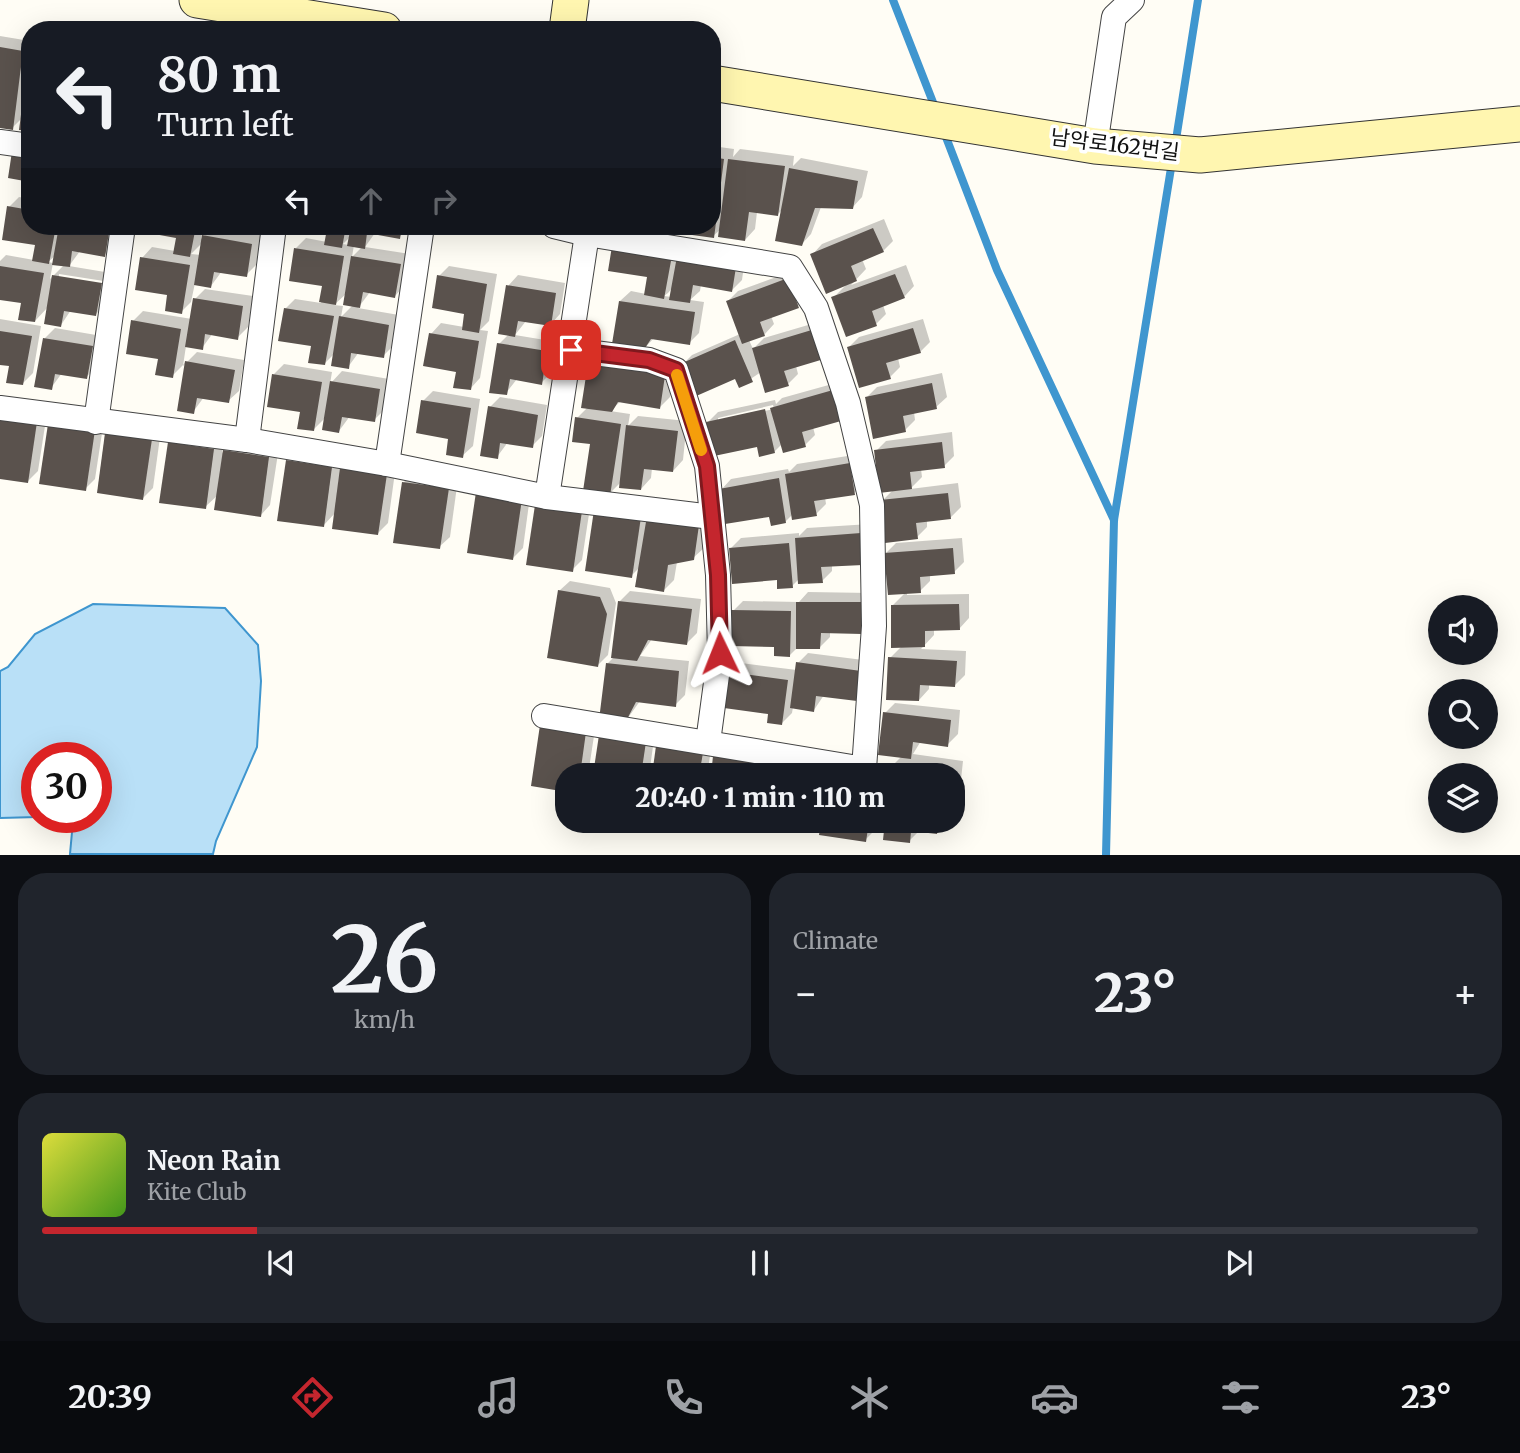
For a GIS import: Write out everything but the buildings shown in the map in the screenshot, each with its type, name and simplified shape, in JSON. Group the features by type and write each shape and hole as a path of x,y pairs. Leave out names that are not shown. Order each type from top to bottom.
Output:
{"street":[{"path":"197,0 328,21"},
{"path":"568,21 571,0"},
{"path":"1104,147 1114,17 1132,0"},
{"name":"남악로162번길","path":"721,84 1104,147 1200,155 1520,124"},
{"path":"0,142 21,145"},
{"path":"96,422 122,235"},
{"path":"247,440 273,235"},
{"path":"387,464 421,235"},
{"path":"547,497 587,235"},
{"path":"544,716 864,769 874,626 872,505 848,403 817,308 790,267 593,235"},
{"path":"571,350 649,360 676,370 707,466 718,575 720,653 708,742"},
{"path":"0,408 247,440 387,464 547,497 712,517"}],"water":[{"path":"93,604 225,608 258,645 261,681 257,747 216,841 213,854 70,854 72,833 112,833 112,742 21,742 21,817 0,818 0,671 8,667 35,634"}],"waterway":[{"path":"893,0 936,110"},
{"path":"1175,146 1198,0"},
{"path":"944,132 997,270 1114,520"},
{"path":"1106,855 1114,520 1172,162"}],"slow traffic":[{"path":"677,375 701,450"}],"route":[{"path":"571,350 649,360 676,370 707,466 718,575 720,653"}]}
